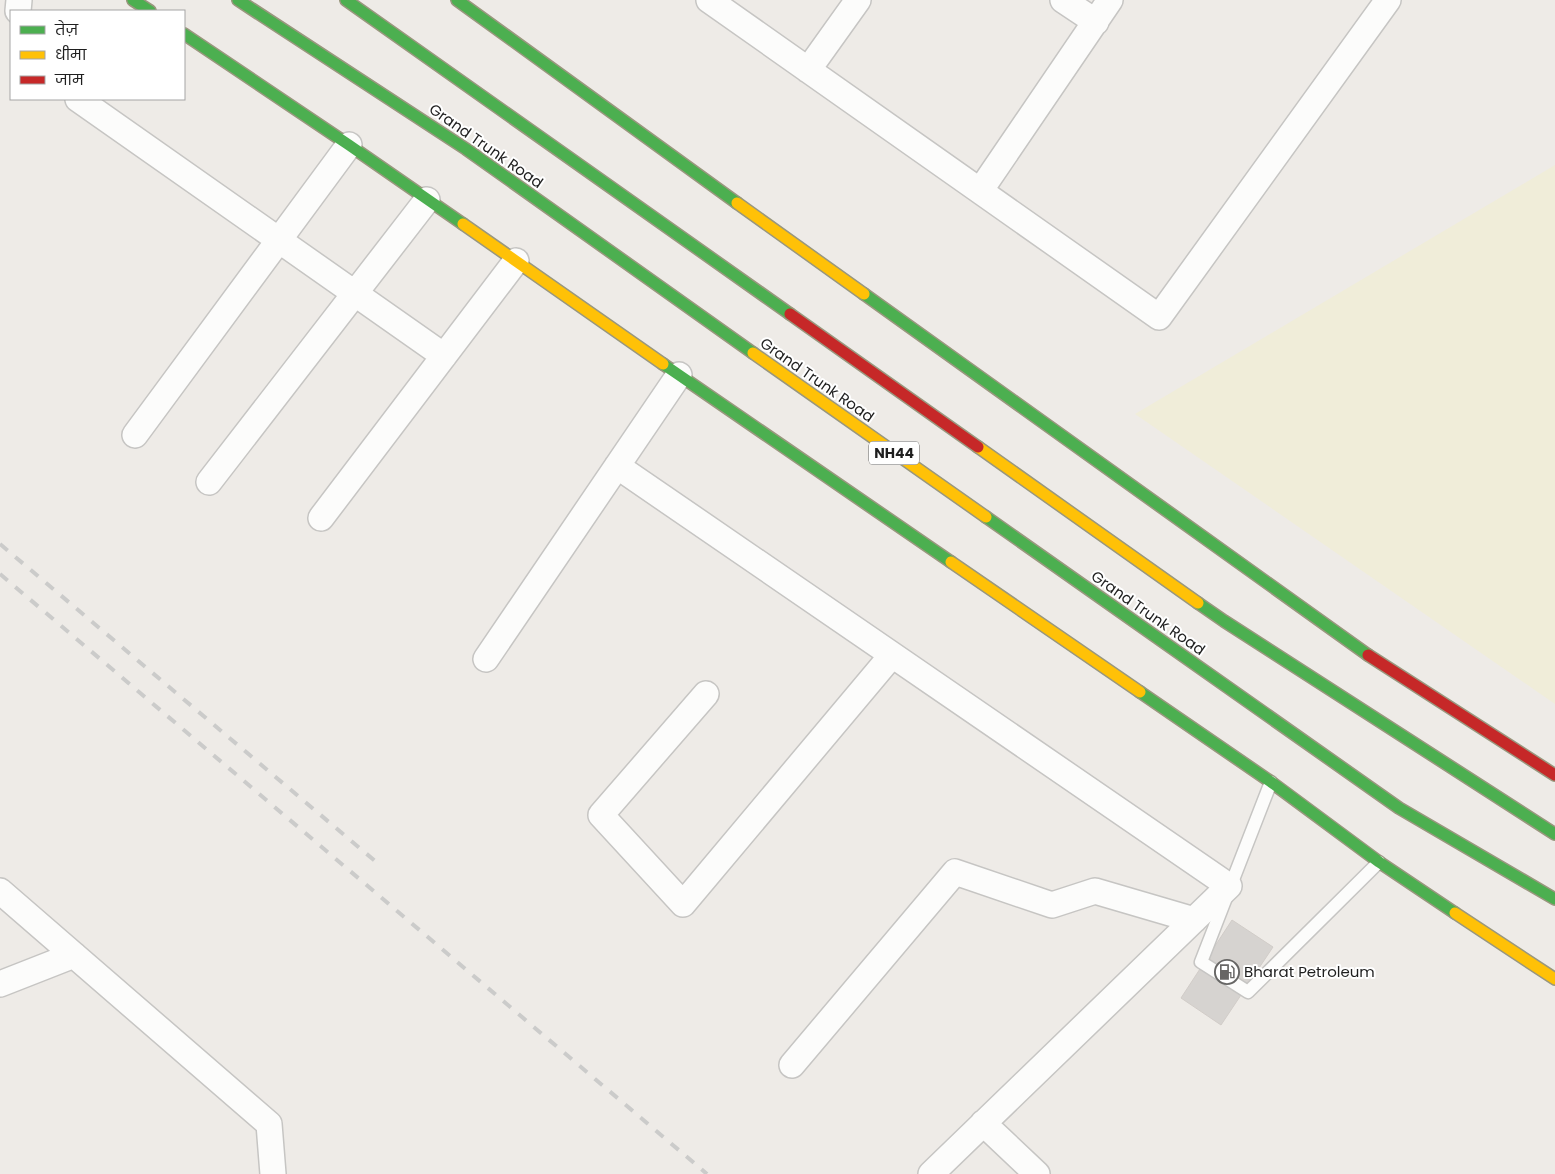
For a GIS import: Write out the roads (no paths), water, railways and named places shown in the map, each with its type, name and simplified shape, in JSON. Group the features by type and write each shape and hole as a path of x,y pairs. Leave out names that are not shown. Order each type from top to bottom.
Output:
{"main road":[{"path":"133,0 148,10"},
{"name":"Grand Trunk Road","path":"238,0 466,149 1399,808 1555,899"},
{"path":"346,0 1224,621 1555,834"},
{"path":"457,0 682,164 1370,656 1555,775"},
{"path":"185,35 349,145 1270,782 1379,862 1555,979"}],"street":[{"path":"709,0 1159,317 1388,0"},
{"path":"808,70 858,0"},
{"path":"1063,0 1096,22"},
{"path":"980,191 1110,0"},
{"path":"79,100 444,356"},
{"path":"135,435 349,145"},
{"path":"210,482 427,200"},
{"path":"321,518 516,261"},
{"path":"486,659 679,375"},
{"path":"617,466 1229,886 931,1174"},
{"path":"706,694 601,815 683,904 892,655"},
{"path":"792,1065 955,872 1052,905 1095,891 1194,920"},
{"path":"0,891 269,1124 273,1174"},
{"path":"0,984 74,955"},
{"path":"983,1124 1037,1174"}],"lane":[{"path":"1270,782 1201,962 1248,992 1379,862"}],"railway":[{"path":"0,544 375,861"},
{"path":"0,574 707,1174"}],"place":[{"name":"Bharat Petroleum","path":"1227,972"}]}
